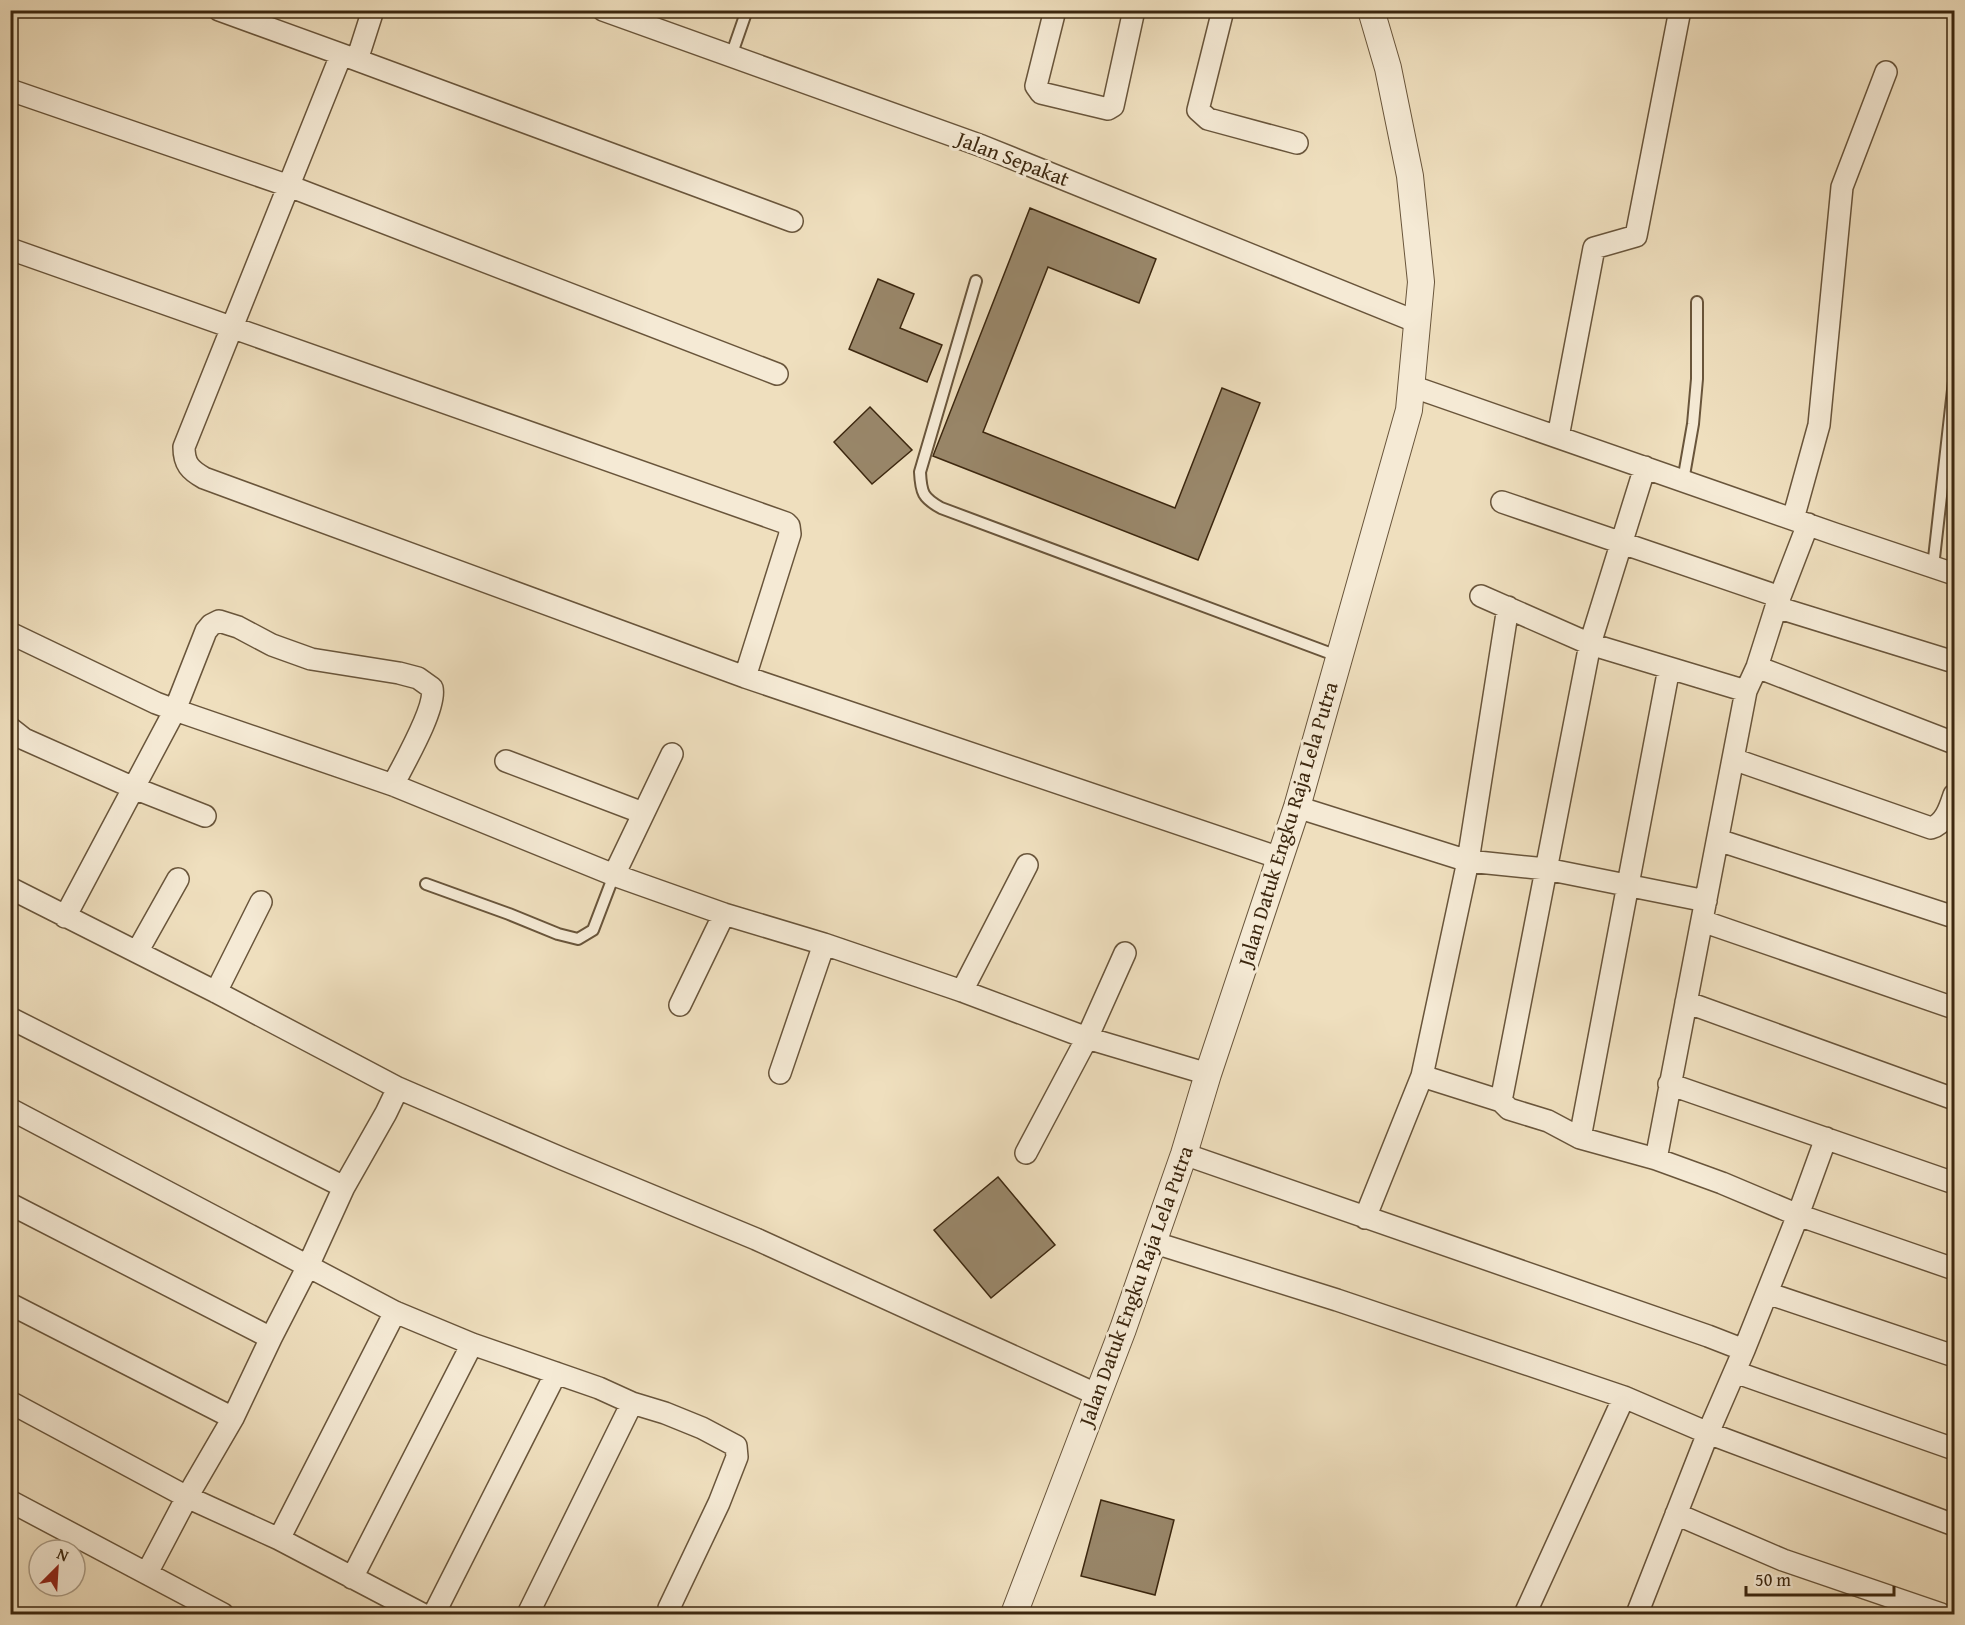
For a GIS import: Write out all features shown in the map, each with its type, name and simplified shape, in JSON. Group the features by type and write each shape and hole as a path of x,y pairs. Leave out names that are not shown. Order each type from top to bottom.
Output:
{"street":[{"path":"219,10 792,221"},
{"path":"373,10 290,186 184,447 184,459 196,473 204,478 745,677 1280,858"},
{"name":"Jalan Sepakat","path":"603,10 627,15 731,56 982,146 1417,322"},
{"path":"1055,10 1036,86 1041,93 1108,109 1113,106 1134,10"},
{"path":"1223,10 1198,110 1208,119 1297,143"},
{"name":"Jalan Datuk Engku Raja Lela Putra","path":"1014,1614 1123,1329 1184,1154 1208,1074 1297,807 1409,410 1421,282 1410,176 1388,68 1371,10"},
{"path":"1558,437 1594,248 1636,236 1680,10"},
{"path":"1656,1159 1746,692 1757,667 1778,602 1800,522 1820,425 1842,187 1886,72"},
{"path":"10,90 290,186 777,374"},
{"path":"10,249 786,523 790,534 745,677"},
{"path":"1411,386 1954,574"},
{"path":"1501,1101 1590,644 1645,467"},
{"path":"1502,502 1622,542 1778,602 1954,662"},
{"path":"1481,596 1590,644 1746,692"},
{"path":"1365,1218 1422,1076 1467,861 1508,607"},
{"path":"65,917 175,710 206,631 219,621 238,627 272,645 311,659 372,668 418,678 432,688 434,696 393,785"},
{"path":"10,633 156,704 393,785 614,875 724,914 824,944 962,991 1087,1038 1208,1074"},
{"path":"1757,667 1954,742"},
{"path":"1580,1138 1669,668"},
{"path":"10,728 24,739 134,788 205,816"},
{"path":"614,875 672,754"},
{"path":"1733,759 1931,828 1936,827 1942,821 1954,795"},
{"path":"506,761 643,813"},
{"path":"1297,807 1467,861 1546,869 1629,886 1704,911 1954,1008"},
{"path":"1718,840 1954,917"},
{"path":"962,991 1028,865"},
{"path":"136,952 178,879"},
{"path":"10,888 216,992 398,1088 756,1239 1098,1395"},
{"path":"216,992 261,902"},
{"path":"680,1005 724,914"},
{"path":"780,1073 824,944"},
{"path":"1026,1153 1087,1038 1125,953"},
{"path":"1686,1002 1954,1099"},
{"path":"10,1018 344,1187"},
{"path":"1422,1076 1501,1101 1509,1109 1548,1121 1580,1138 1656,1159 1722,1183 1798,1215 1954,1269"},
{"path":"1669,1084 1954,1183"},
{"path":"147,1573 187,1497 233,1418 344,1187 398,1088"},
{"path":"10,1109 395,1312 471,1344 599,1388 632,1403 702,1428 736,1446 737,1458 719,1503 669,1608"},
{"path":"1644,1613 1676,1514 1767,1293 1826,1138"},
{"path":"1184,1154 1744,1350"},
{"path":"10,1204 271,1338"},
{"path":"1152,1242 1337,1300 1624,1397 1708,1433 1954,1524"},
{"path":"1767,1293 1954,1356"},
{"path":"10,1304 233,1418"},
{"path":"279,1539 395,1312"},
{"path":"352,1578 471,1344"},
{"path":"1734,1372 1954,1449"},
{"path":"434,1614 556,1373"},
{"path":"1525,1614 1624,1397"},
{"path":"10,1402 187,1497 279,1539 422,1614"},
{"path":"528,1614 632,1403"},
{"path":"10,1501 222,1614"},
{"path":"1676,1514 1783,1560 1941,1614"}],"lane":[{"path":"731,56 747,10"},
{"path":"976,281 920,472 921,489 928,501 941,508 1340,657"},
{"path":"1683,481 1694,424 1697,379 1696,302"},
{"path":"1933,567 1954,381"},
{"path":"426,884 558,934 579,939 593,930 614,875"}],"building":[{"path":"1030,208 1156,259 1139,303 1048,267 983,432 1175,508 1222,388 1260,403 1198,560 933,456"},
{"path":"878,279 914,294 900,328 942,345 927,382 849,349"},
{"path":"870,407 912,450 872,484 834,442"},
{"path":"998,1177 1055,1245 991,1298 934,1230"},
{"path":"1101,1500 1174,1520 1155,1595 1081,1576"}]}
